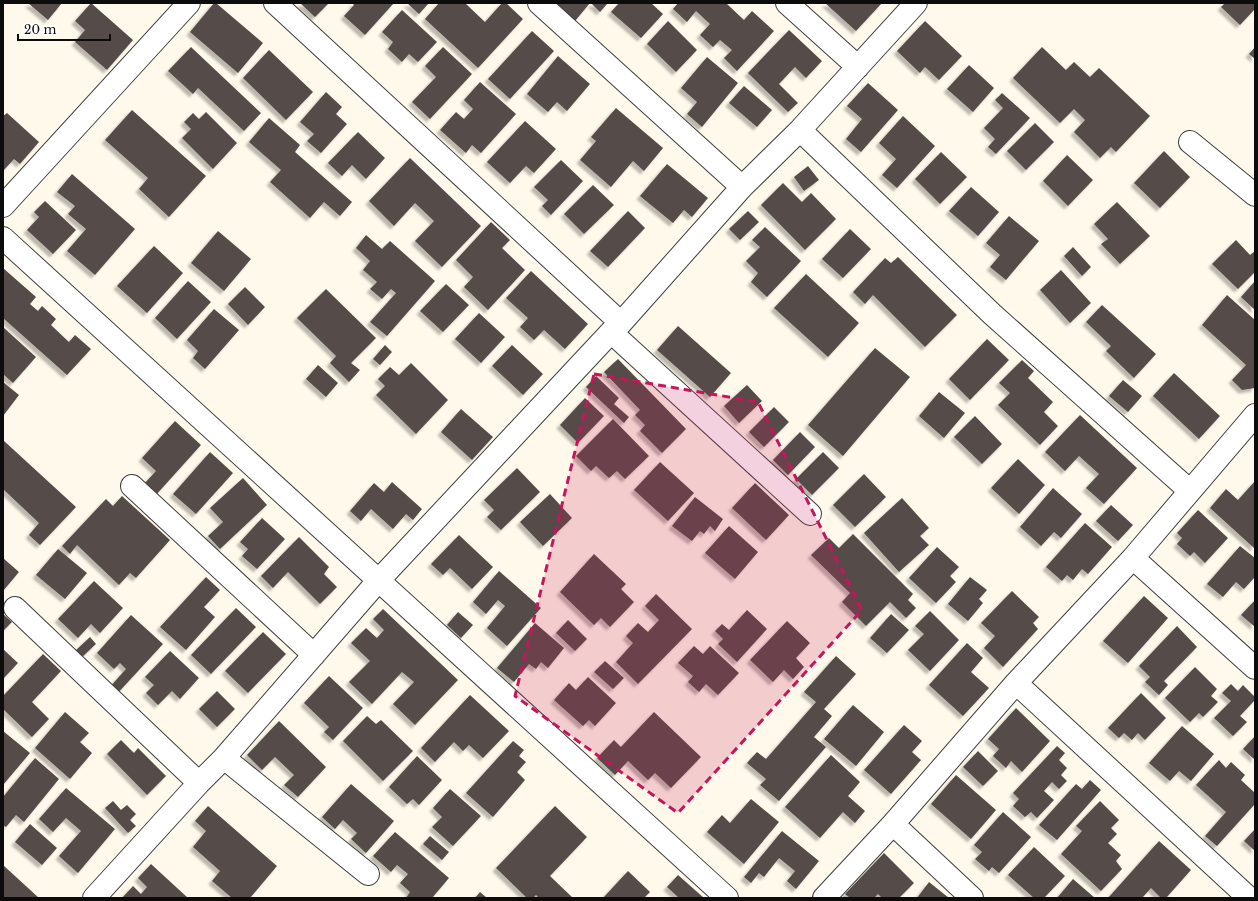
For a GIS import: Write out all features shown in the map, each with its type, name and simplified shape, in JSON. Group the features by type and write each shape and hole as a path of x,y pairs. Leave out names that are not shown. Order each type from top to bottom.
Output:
{"street":[{"path":"3,206 188,3"},
{"path":"275,3 810,514"},
{"path":"539,3 742,187"},
{"path":"787,3 858,68"},
{"path":"94,898 199,783 224,758 378,581 616,328 742,187 800,130 916,3"},
{"path":"800,130 992,314 1190,491"},
{"path":"1190,142 1255,195"},
{"path":"3,238 727,898"},
{"path":"824,898 893,824 1016,684 1133,558 1190,491 1253,422"},
{"path":"132,486 314,655"},
{"path":"1133,558 1255,668"},
{"path":"15,608 199,783"},
{"path":"1016,684 1249,898"},
{"path":"224,758 368,874"},
{"path":"893,824 972,898"}],"highlighted area":[{"path":"594,374 758,402 862,610 678,813 515,696"}],"building":[{"path":"28,3 62,3 48,20"},
{"path":"91,3 133,40 107,70 75,42 85,30 75,21"},
{"path":"214,3 216,3 263,43 238,73 190,32"},
{"path":"300,3 329,3 315,17"},
{"path":"352,3 394,3 365,35 344,16 354,5"},
{"path":"407,3 429,3 419,14"},
{"path":"439,3 465,3 485,22 502,3 506,3 523,19 478,68 425,19"},
{"path":"555,3 590,3 575,21"},
{"path":"591,3 608,3 600,12"},
{"path":"619,3 651,3 663,14 641,38 611,12"},
{"path":"678,3 726,3 744,20 752,11 774,31 737,71 724,58 732,50 720,40 713,47 700,35 710,24 696,11 687,22 673,9"},
{"path":"825,3 882,3 856,31"},
{"path":"1223,3 1255,3 1255,9 1240,25 1221,7 1224,4"},
{"path":"402,10 437,42 418,62 409,54 402,62 388,49 393,42 382,32"},
{"path":"668,21 697,50 676,72 647,44"},
{"path":"925,21 962,56 939,80 925,67 920,73 897,51"},
{"path":"789,30 822,61 806,78 795,67 779,84 798,103 788,112 748,73"},
{"path":"532,31 554,51 510,99 488,79"},
{"path":"191,47 261,113 244,131 198,88 193,94 168,71"},
{"path":"443,47 472,74 430,119 412,102 436,77 425,66"},
{"path":"1042,47 1066,70 1074,62 1090,77 1099,68 1150,116 1116,152 1111,147 1100,158 1074,132 1085,120 1074,109 1060,123 1013,78"},
{"path":"1255,47 1255,59 1249,54"},
{"path":"269,50 313,92 286,120 243,78"},
{"path":"558,56 590,84 567,111 557,102 548,112 527,94"},
{"path":"707,57 738,83 702,127 687,114 697,102 681,88"},
{"path":"969,65 994,88 973,112 947,89"},
{"path":"480,82 516,114 481,153 472,145 466,153 440,130 456,112 464,119 473,109 464,100"},
{"path":"868,83 898,110 861,152 846,139 862,119 847,106"},
{"path":"744,86 772,110 757,127 729,103"},
{"path":"326,92 342,107 336,114 347,124 321,153 307,141 314,134 300,122"},
{"path":"1002,93 1030,118 996,154 988,147 995,139 984,128 1003,108 995,100"},
{"path":"616,108 663,148 644,171 633,161 611,187 580,160 596,141 591,137"},
{"path":"132,110 206,176 169,217 139,189 148,178 105,140"},
{"path":"206,112 237,143 213,169 182,138 191,129 184,122 193,113 199,119"},
{"path":"7,113 39,142 20,164 14,159 3,171 3,116"},
{"path":"903,116 935,146 897,188 882,175 896,159 879,143"},
{"path":"269,118 300,145 295,152 352,202 340,216 324,202 310,218 270,182 281,170 249,142"},
{"path":"525,121 556,149 534,173 526,166 510,183 487,162"},
{"path":"1035,123 1054,142 1026,170 1007,151"},
{"path":"358,132 385,158 366,179 352,165 342,176 328,163"},
{"path":"1164,151 1190,177 1160,208 1134,183"},
{"path":"941,152 967,177 940,204 915,179"},
{"path":"1067,155 1093,180 1068,206 1043,181"},
{"path":"410,158 481,226 442,267 415,241 434,221 415,203 394,226 369,201"},
{"path":"561,160 583,181 551,215 542,206 548,200 534,187"},
{"path":"667,164 708,198 692,217 684,210 673,223 640,196"},
{"path":"808,166 819,180 804,191 794,177"},
{"path":"72,174 135,229 95,275 67,251 86,229 68,214 75,206 57,192"},
{"path":"783,183 802,202 811,193 836,219 805,250 761,205"},
{"path":"593,185 614,205 584,234 564,214"},
{"path":"971,187 999,212 978,236 949,211"},
{"path":"45,201 76,230 53,254 27,230 39,217 34,212"},
{"path":"1117,202 1150,236 1120,264 1101,244 1108,239 1094,224"},
{"path":"628,211 645,228 608,267 590,251"},
{"path":"748,211 759,222 740,240 729,229"},
{"path":"1009,216 1039,241 1006,280 990,267 1000,255 986,243"},
{"path":"491,222 510,240 502,248 525,270 488,310 464,287 473,277 456,260"},
{"path":"765,227 801,261 767,297 751,282 758,273 746,261 760,247 752,240"},
{"path":"850,229 871,249 843,278 822,259"},
{"path":"218,231 251,259 224,291 191,263"},
{"path":"366,235 382,249 390,241 435,281 387,336 370,322 396,293 391,289 382,299 370,289 377,282 363,270 370,261 356,248"},
{"path":"1236,240 1250,255 1255,251 1255,272 1238,289 1212,264"},
{"path":"154,246 183,273 147,313 117,286"},
{"path":"1073,247 1091,267 1082,276 1064,256"},
{"path":"898,257 957,315 925,347 873,295 865,304 853,292 885,258 891,263"},
{"path":"3,268 36,297 30,304 38,311 42,306 56,319 51,325 69,342 75,335 91,349 67,375 3,318"},
{"path":"1061,270 1091,303 1070,323 1040,290"},
{"path":"531,271 588,324 565,349 544,330 534,340 520,327 528,318 506,298"},
{"path":"806,274 859,323 828,357 774,308"},
{"path":"188,281 211,302 177,339 155,318"},
{"path":"1255,281 1255,310 1241,297"},
{"path":"446,284 469,305 443,332 420,311"},
{"path":"245,287 265,307 248,325 228,304"},
{"path":"326,289 376,338 351,363 360,370 349,382 330,363 336,356 297,318"},
{"path":"1227,295 1255,320 1255,388 1242,390 1232,380 1246,365 1202,325"},
{"path":"1102,305 1156,354 1134,378 1106,351 1111,346 1086,322"},
{"path":"214,309 239,330 205,369 193,358 198,351 187,340"},
{"path":"479,313 505,337 481,363 455,339"},
{"path":"678,326 731,373 710,397 657,350"},
{"path":"3,327 36,357 13,383 3,374"},
{"path":"987,339 1009,360 970,400 949,379"},
{"path":"385,345 392,352 380,365 373,359"},
{"path":"512,345 543,374 523,395 492,366"},
{"path":"875,348 910,377 843,456 808,425"},
{"path":"618,359 686,429 662,453 640,431 645,425 635,415 640,410 604,372"},
{"path":"1022,360 1034,371 1028,378 1053,402 1044,412 1058,426 1040,445 998,405 1010,393 999,383"},
{"path":"411,363 448,400 416,434 376,395 385,386 378,379 390,367 399,375"},
{"path":"318,365 338,383 326,397 306,379"},
{"path":"1174,373 1220,416 1199,439 1153,396"},
{"path":"596,376 619,398 614,404 629,417 624,423 586,387"},
{"path":"1123,380 1142,396 1128,412 1109,396"},
{"path":"3,382 19,395 3,416"},
{"path":"747,385 762,401 739,423 724,406"},
{"path":"939,392 965,413 944,438 919,416"},
{"path":"585,398 604,416 578,443 560,425"},
{"path":"774,407 789,422 764,447 749,432"},
{"path":"461,409 493,437 472,460 441,432"},
{"path":"1080,415 1137,468 1104,504 1086,488 1099,474 1079,456 1065,471 1045,452"},
{"path":"975,416 1002,444 982,464 954,437"},
{"path":"613,419 649,456 625,479 617,471 609,478 596,466 591,471 576,456"},
{"path":"175,421 201,445 155,496 144,484 156,471 142,458"},
{"path":"800,432 815,447 788,475 773,460"},
{"path":"3,440 76,507 40,545 29,535 39,523 3,489"},
{"path":"210,452 233,473 196,514 173,494"},
{"path":"823,452 839,468 812,495 796,479"},
{"path":"1018,459 1045,485 1019,514 991,488"},
{"path":"660,462 694,493 668,521 634,490"},
{"path":"517,468 540,492 501,530 487,517 494,510 484,500"},
{"path":"864,474 886,497 855,527 833,505"},
{"path":"243,478 267,505 220,549 208,536 223,522 210,508"},
{"path":"1255,481 1254,548 1210,508 1226,489 1238,500"},
{"path":"392,482 422,509 413,520 406,514 393,529 371,509 361,521 350,511 374,483 384,492"},
{"path":"755,483 789,515 766,540 732,508"},
{"path":"1053,488 1082,514 1061,538 1054,532 1041,546 1020,527"},
{"path":"550,494 572,518 543,546 520,522"},
{"path":"122,496 170,540 136,578 130,573 119,585 77,545 70,554 62,546 106,499 113,506"},
{"path":"695,497 723,519 715,531 710,526 704,534 700,531 692,541 672,526"},
{"path":"902,498 929,528 920,536 929,545 899,572 864,533"},
{"path":"1111,505 1133,525 1118,541 1096,521"},
{"path":"1198,510 1228,538 1205,563 1194,552 1190,556 1177,544 1182,538 1177,533"},
{"path":"262,518 285,539 257,569 242,556 248,549 240,542"},
{"path":"1085,523 1112,547 1088,574 1082,569 1073,580 1067,575 1062,581 1046,567"},
{"path":"729,526 758,552 735,579 705,553"},
{"path":"853,534 913,594 908,600 916,608 906,618 890,602 866,626 842,602 850,593 811,555 829,538 839,548"},
{"path":"459,535 493,567 472,589 450,568 443,575 431,564"},
{"path":"299,537 329,567 324,574 337,587 320,604 288,572 273,588 261,576"},
{"path":"1240,546 1255,558 1255,577 1244,589 1236,582 1223,597 1207,584"},
{"path":"937,547 959,567 950,576 956,582 936,603 909,578"},
{"path":"58,549 87,573 65,599 36,575"},
{"path":"594,554 626,584 621,589 634,602 610,627 601,618 594,625 560,592"},
{"path":"3,558 19,572 3,591"},
{"path":"499,571 541,608 507,646 487,628 505,606 498,600 486,614 473,602"},
{"path":"206,577 220,590 204,607 215,617 186,650 160,627"},
{"path":"970,577 987,590 979,599 983,603 968,621 948,604"},
{"path":"94,581 123,608 100,633 91,624 78,638 58,619"},
{"path":"1012,591 1039,617 1033,623 1038,629 1003,667 984,648 995,636 981,623"},
{"path":"656,594 692,629 638,684 616,662 633,643 626,636 638,623 648,632 659,620 645,606"},
{"path":"1144,596 1168,618 1128,663 1103,641"},
{"path":"1255,600 1255,627 1241,615"},
{"path":"236,608 256,627 211,674 191,655"},
{"path":"383,609 458,680 415,725 393,704 414,682 402,672 372,704 349,682 370,661 351,643 366,628 377,638 384,630 373,619"},
{"path":"747,610 767,629 737,662 718,644 723,639 715,631 722,624 729,630"},
{"path":"930,611 959,640 930,671 908,650 924,634 915,626"},
{"path":"458,612 473,625 461,638 447,625"},
{"path":"3,614 12,622 3,631"},
{"path":"891,614 909,630 887,653 870,638"},
{"path":"131,615 163,644 116,695 109,688 126,669 120,663 114,669 97,653"},
{"path":"568,620 587,639 575,651 556,633"},
{"path":"787,621 810,643 796,658 804,667 793,679 784,670 773,682 750,660"},
{"path":"535,623 564,648 548,668 541,662 536,669 529,664 514,682 497,668"},
{"path":"1177,626 1197,647 1164,681 1168,685 1159,695 1145,682 1150,677 1139,666"},
{"path":"263,632 286,654 248,693 225,671"},
{"path":"90,637 96,644 81,658 74,652"},
{"path":"967,643 983,658 971,672 989,688 963,716 929,685"},
{"path":"694,646 703,654 710,646 739,673 718,695 706,684 699,692 688,682 693,676 678,663"},
{"path":"3,649 18,663 3,679"},
{"path":"170,651 199,678 180,699 172,691 158,705 146,693 154,685 145,677"},
{"path":"43,654 61,671 32,702 49,719 32,737 3,709 3,696"},
{"path":"836,656 856,674 824,709 832,716 814,737 826,747 779,801 760,785 766,779 747,763 757,752 766,759 816,702 804,692"},
{"path":"605,661 624,678 613,689 594,672"},
{"path":"1195,667 1217,689 1211,696 1218,702 1203,717 1199,713 1190,722 1165,698"},
{"path":"329,676 363,708 333,740 324,732 329,727 304,703"},
{"path":"588,677 616,703 595,726 589,720 583,726 554,700 569,683 576,690"},
{"path":"1231,684 1238,691 1243,685 1255,697 1255,700 1240,716 1247,722 1233,736 1214,718 1231,701 1222,693"},
{"path":"217,691 235,709 217,727 199,709"},
{"path":"1141,693 1166,718 1145,740 1138,733 1132,740 1124,733 1119,738 1108,728"},
{"path":"470,695 509,731 483,758 469,745 463,751 454,742 435,762 421,748"},
{"path":"853,705 884,732 856,766 824,739"},
{"path":"1016,708 1050,741 1022,772 1011,761 1006,768 993,756 999,749 988,739"},
{"path":"65,712 89,733 80,742 92,753 70,779 35,748"},
{"path":"654,712 701,757 671,788 655,773 648,780 628,761 615,775 597,758 614,740 621,747"},
{"path":"367,716 376,724 381,720 413,751 383,781 343,741"},
{"path":"279,721 326,767 298,797 284,785 294,775 275,757 262,770 247,755"},
{"path":"904,725 922,741 912,752 921,760 891,794 864,770"},
{"path":"1182,726 1214,754 1191,781 1179,771 1170,781 1149,763"},
{"path":"3,731 30,753 3,785"},
{"path":"1255,736 1255,760 1243,749"},
{"path":"121,740 134,753 138,748 166,776 147,795 107,754"},
{"path":"513,741 524,750 519,756 526,762 517,772 525,780 493,817 466,793"},
{"path":"1057,746 1065,753 1059,760 1067,768 1061,775 1067,781 1059,789 1052,782 1044,791 1054,800 1037,818 1031,812 1025,817 1013,806 1019,799 1013,793"},
{"path":"978,751 998,771 983,786 963,767"},
{"path":"831,755 860,782 848,796 865,811 855,823 843,812 820,838 785,807"},
{"path":"417,756 442,780 419,805 413,799 407,804 389,787"},
{"path":"35,758 59,779 24,822 16,815 6,827 3,825 3,797"},
{"path":"1219,760 1226,768 1231,762 1245,775 1241,780 1255,793 1255,804 1217,846 1205,836 1226,812 1196,785"},
{"path":"956,775 996,810 971,839 931,804"},
{"path":"1090,780 1101,790 1057,840 1039,825 1076,784 1082,789"},
{"path":"351,784 394,821 366,853 351,839 357,833 343,820 335,829 322,817"},
{"path":"66,788 115,829 78,873 59,856 81,831 66,818 53,832 39,819"},
{"path":"450,789 481,816 453,846 432,827 442,817 433,808"},
{"path":"751,799 779,822 744,864 707,832 722,815 730,823"},
{"path":"113,801 121,810 127,805 136,814 130,820 136,826 128,833 105,808"},
{"path":"1100,801 1119,820 1111,828 1117,834 1108,843 1121,855 1116,861 1122,869 1101,891 1061,854 1082,831 1076,826"},
{"path":"208,806 277,866 250,898 232,898 212,881 220,871 193,847 206,831 195,821"},
{"path":"555,806 587,837 550,876 573,898 539,898 536,895 533,898 527,898 496,868"},
{"path":"1003,812 1031,837 999,873 992,867 989,871 975,859 982,852 974,845"},
{"path":"30,824 57,848 42,865 15,842"},
{"path":"1255,829 1255,851 1244,841"},
{"path":"782,831 819,861 796,889 787,881 795,871 779,858 764,877 759,873 751,883 744,877"},
{"path":"395,832 449,878 432,898 406,898 410,892 400,883 408,874 397,865 391,872 373,856"},
{"path":"430,836 449,852 442,860 423,844"},
{"path":"1159,841 1191,870 1166,898 1161,898 1151,888 1142,898 1108,898"},
{"path":"1034,847 1065,876 1044,898 1034,898 1008,875"},
{"path":"884,853 914,883 899,898 882,898 878,894 874,898 850,898 845,894"},
{"path":"151,864 188,898 122,898 133,886 141,894 147,887 138,878"},
{"path":"3,865 39,898 3,898"},
{"path":"628,871 650,892 644,898 603,898"},
{"path":"678,875 704,898 679,898 667,887"},
{"path":"1073,879 1095,898 1057,898"},
{"path":"929,882 949,898 917,898"},
{"path":"480,892 487,898 475,898"}]}
